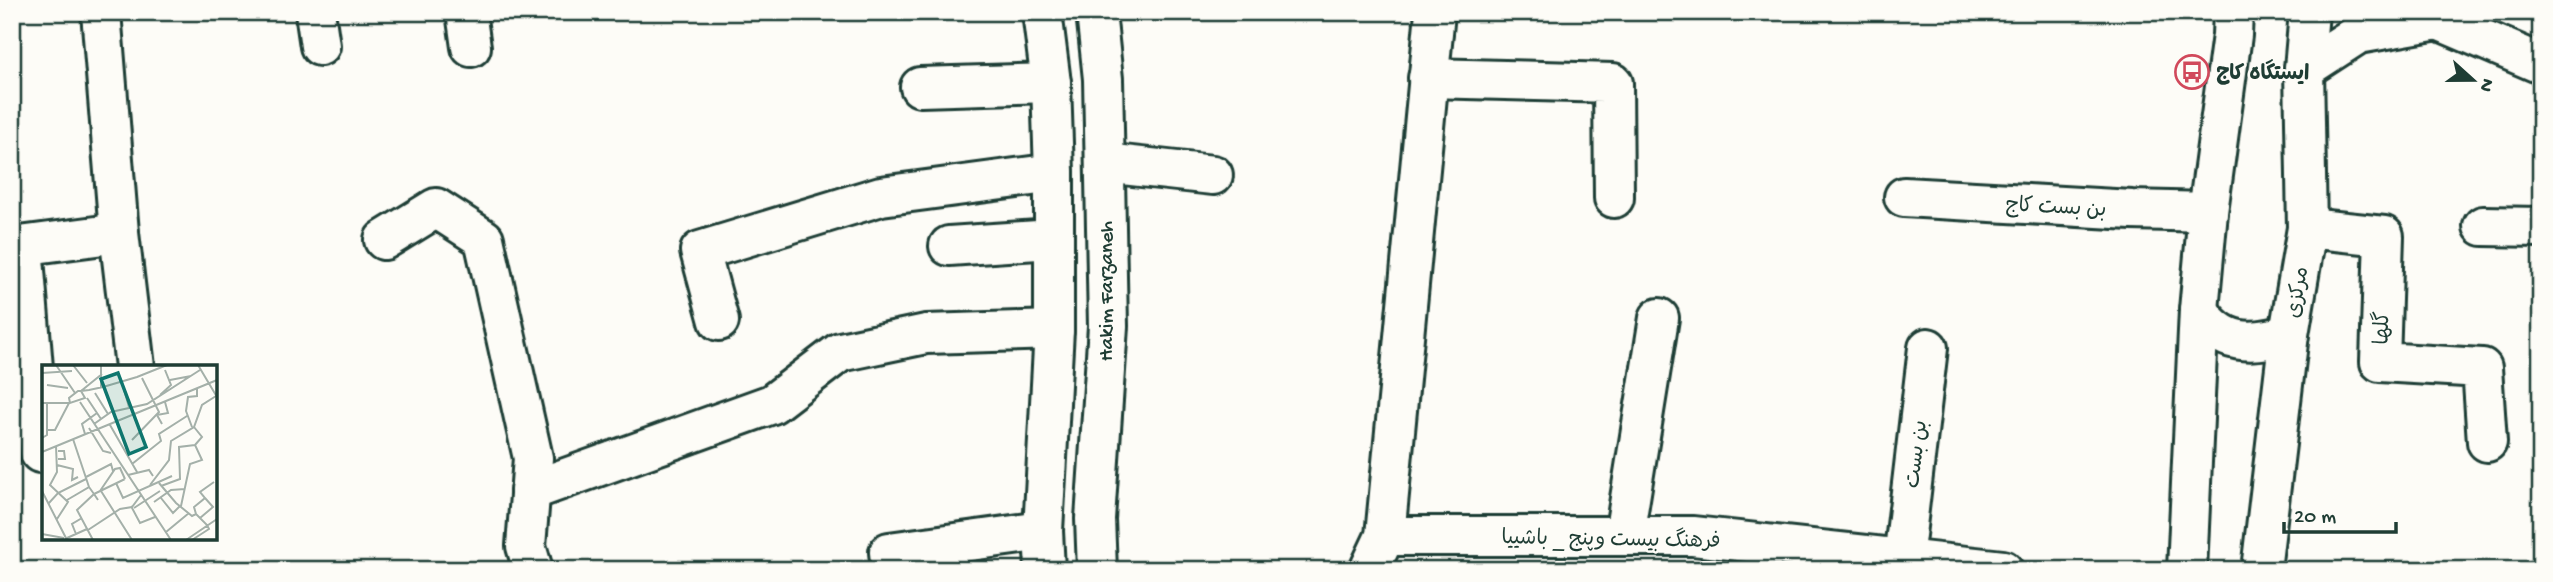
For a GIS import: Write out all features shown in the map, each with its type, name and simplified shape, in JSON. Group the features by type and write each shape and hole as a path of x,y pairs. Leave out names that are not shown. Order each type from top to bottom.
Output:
{"street":[{"path":"101,12 119,233 135,365"},
{"path":"1042,12 1051,83 1055,330 1043,531 1045,570"},
{"name":"Hakim Farzaneh","path":"1096,12 1104,79 1108,326 1095,519 1097,570"},
{"path":"1369,570 1385,536 1435,12"},
{"path":"2187,570 2199,310 2208,212 2233,12"},
{"name":"مرکزی","path":"2262,570 2289,334 2307,228 2304,69 2309,12"},
{"path":"2304,69 2358,34 2433,16 2541,64"},
{"path":"1428,78 1614,83 1614,198"},
{"path":"920,87 1051,83"},
{"path":"1105,163 1213,175"},
{"path":"719,321 700,251 881,196 1054,173"},
{"name":"بن بست کاج","path":"1904,197 2208,212"},
{"path":"384,240 436,208 484,239 533,458 526,546 533,570"},
{"path":"2483,226 2541,227"},
{"name":"گلها","path":"2307,228 2384,236 2380,362 2482,368 2487,442"},
{"path":"40,453 18,246 119,233"},
{"path":"949,246 1053,239"},
{"path":"2199,310 2207,324 2232,338 2265,341 2289,334"},
{"path":"1624,536 1659,318"},
{"path":"530,491 772,404 840,352 926,334 1055,330"},
{"name":"بن بست","path":"1903,560 1928,348"},
{"path":"891,570 889,552 1043,531"},
{"name":"فرهنگ بیست وپنج _ باشییا","path":"1385,536 1693,536 2003,570"}],"place":[{"name":"ایستگاه کاج","path":"2192,72"}]}
